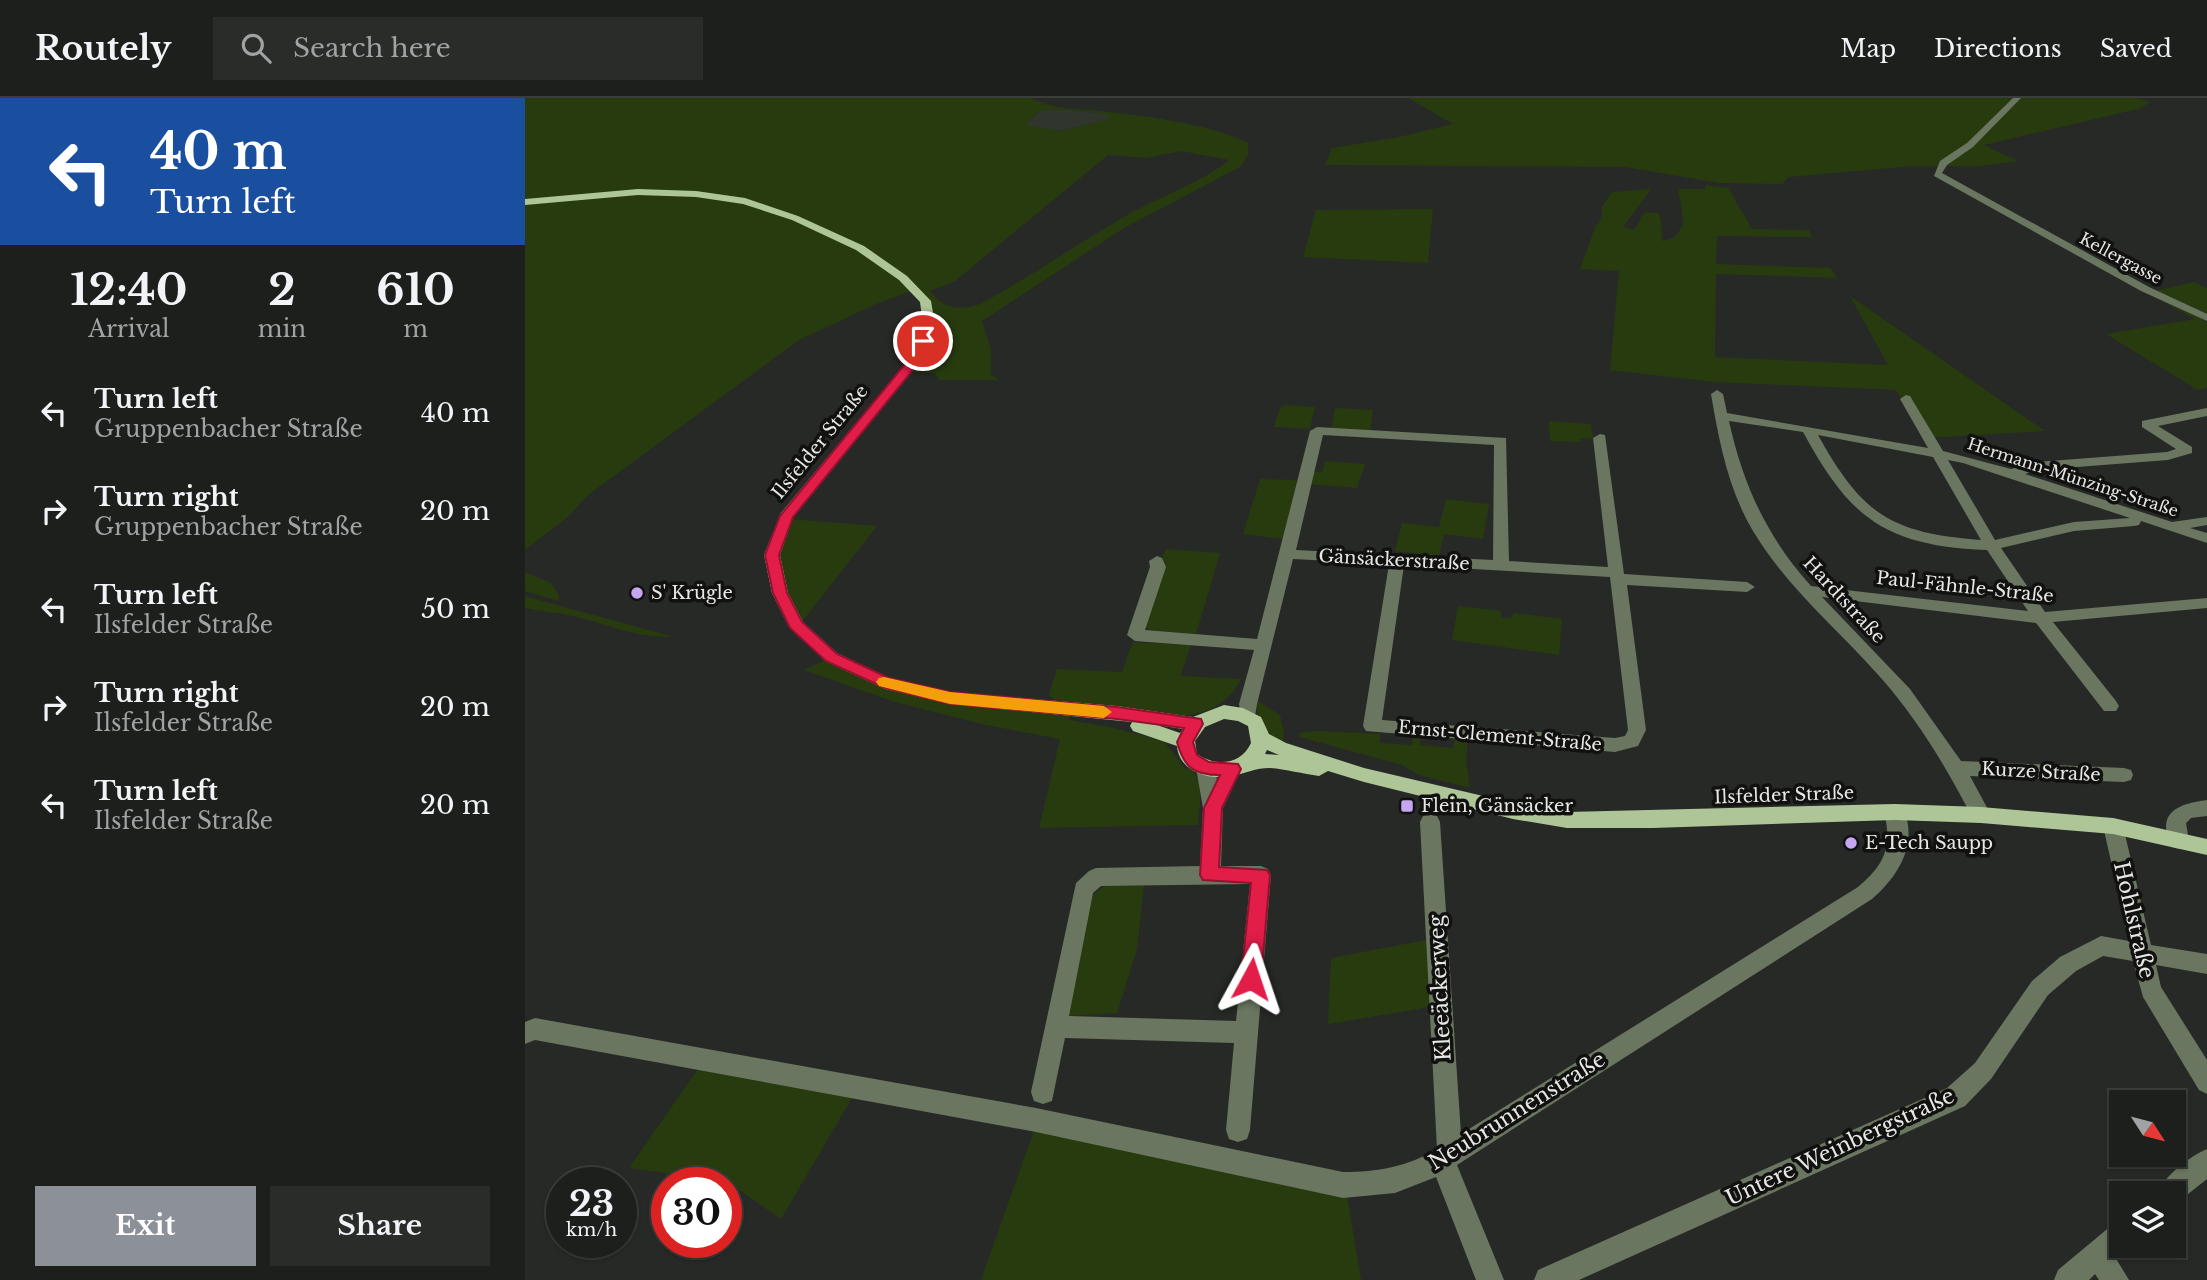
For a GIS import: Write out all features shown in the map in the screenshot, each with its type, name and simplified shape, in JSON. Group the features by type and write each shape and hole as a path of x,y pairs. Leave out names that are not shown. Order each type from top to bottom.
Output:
{"main road":[{"name":"Ilsfelder Straße","path":"525,202 638,192 696,194 734,199 795,218 860,248 903,278 925,301 929,324 917,358 786,516 772,555 780,593 796,625 831,657 885,683 950,698 1117,713 1195,724"},
{"name":"Ilsfelder Straße","path":"1050,708 1132,724 1185,742"},
{"path":"1205,768 1190,759 1185,742 1195,724 1208,716 1224,712 1248,717"},
{"name":"Ilsfelder Straße","path":"1248,717 1256,723 1263,738 1287,751 1364,775 1495,807 1567,820 1895,812 1981,814 2113,826 2207,848"},
{"path":"1240,765 1259,750 1263,738"},
{"name":"Ilsfelder Straße","path":"1205,768 1271,761 1364,775"}],"street":[{"name":"Kellergasse","path":"2017,98 1971,145 1943,163 1937,174 2145,289 2207,318"},
{"path":"2191,309 2207,306"},
{"name":"Hardtstraße","path":"1717,394 1732,466 1758,527 1778,558 1804,590 1903,692 1957,768 1981,814"},
{"path":"1906,398 1991,545 2041,618 2110,706"},
{"path":"2010,474 2037,466 2168,456 2187,450 2147,424 2207,412"},
{"name":"Hermann-Münzing-Straße","path":"1721,416 1808,429 1966,459 2159,525 2207,538"},
{"path":"1808,429 1847,491 1866,514 1909,535 1936,541 1991,545 2102,522 2159,525 2207,521"},
{"path":"1248,717 1263,645 1317,431 1501,441 1501,566"},
{"path":"1599,438 1617,575"},
{"name":"Gänsäckerstraße","path":"1287,554 1501,566 1747,587"},
{"name":"Ernst-Clement-Straße","path":"1397,560 1372,726 1615,746 1632,741 1637,730 1617,575"},
{"path":"1157,561 1158,567 1135,635 1263,645"},
{"name":"Paul-Fähnle-Straße","path":"1804,590 2041,618 2207,603"},
{"path":"1224,712 1238,697 1258,666"},
{"path":"1213,808 1240,765"},
{"path":"1205,768 1213,808 1210,875"},
{"name":"Kurze Straße","path":"1957,768 2124,775"},
{"path":"2179,841 2176,820 2186,811 2207,808"},
{"name":"Neubrunnenstraße","path":"525,1033 535,1029 1039,1121 1343,1185 1377,1185 1416,1175 1865,893 1883,878 1893,863 1899,843 1895,812"},
{"name":"Kleeäckerweg","path":"1430,822 1446,1157 1490,1280"},
{"name":"Hohlstraße","path":"2113,826 2151,990 2207,1083"},
{"path":"1043,1092 1083,889 1096,877 1261,875 1238,1130"},
{"name":"Untere Weinbergstraße","path":"1548,1280 1956,1097 1983,1071 2040,988 2068,964 2101,946 2207,964"},
{"path":"1056,1027 1246,1032"},
{"path":"2185,1181 2207,1162"},
{"path":"2067,1280 2109,1244"},
{"path":"2097,1254 2115,1280"}],"shaded area":[{"path":"1061,109 1106,114 1111,119 1060,131 1025,126 1040,111"}],"green space":[{"path":"525,98 1031,98 1074,109 1136,115 1195,125 1248,143 1248,154 1240,167 1124,228 982,321 991,349 991,374 999,380 940,380 934,373 909,372 924,320 918,301 911,291 876,304 799,340 588,495 569,516 525,550","holes":["1061,109 1105,114 1110,119 1061,131 1026,125 1040,111","1181,151 1229,160 1194,182 1129,214 980,304 952,307 940,302 930,291 955,281 1108,155 1146,158"]},
{"path":"1408,98 2135,98 2151,102 2138,109 1984,145 2018,161 1980,166 1913,166 1789,177 1782,184 1719,183 1625,167 1325,165 1332,148 1399,137 1453,124"},
{"path":"1706,185 1728,188 1752,229 1809,230 1812,237 1717,236 1716,264 1830,268 1837,278 1716,274 1715,357 1888,365 1850,296 2045,431 1926,438 1896,390 1714,382 1610,370 1619,271 1580,269 1595,228 1602,217 1602,207 1612,192 1651,189 1623,227 1634,230 1645,212 1658,213 1661,219 1662,241 1674,238 1683,225 1677,189 1705,189"},
{"path":"1433,209 1428,263 1303,257 1316,210"},
{"path":"2194,282 2207,288 2207,320 2155,291"},
{"path":"2149,294 2172,302 2207,322 2207,388 2198,390 2106,334 2195,319"},
{"path":"1286,405 1315,407 1310,429 1274,427 1280,408"},
{"path":"1335,408 1373,410 1370,432 1331,430"},
{"path":"1549,421 1591,424 1593,438 1580,439 1580,442 1550,441"},
{"path":"1325,461 1365,464 1357,488 1310,484 1312,472 1322,472"},
{"path":"1260,479 1297,480 1283,539 1243,534"},
{"path":"1446,499 1489,504 1483,539 1444,534 1439,556 1395,551 1402,523 1439,527"},
{"path":"789,519 877,526 800,624 782,591 776,554"},
{"path":"1166,549 1220,553 1196,634 1149,630 1144,624 1165,563 1161,561"},
{"path":"525,572 551,583 559,596 558,601 525,591"},
{"path":"525,596 674,637 620,630 581,618 525,608"},
{"path":"1458,606 1501,611 1501,618 1512,618 1513,613 1562,619 1559,655 1452,640"},
{"path":"1133,642 1191,645 1180,676 1241,679 1220,704 1202,712 1169,717 1055,700 1049,695 1057,669 1122,672"},
{"path":"825,660 881,684 1071,714 1069,720 1164,741 1186,770 1189,767 1198,779 1198,825 1039,828 1060,739 986,725 895,702 804,670"},
{"path":"1255,699 1280,715 1283,742 1263,725"},
{"path":"1317,731 1380,734 1380,743 1412,745 1413,736 1421,735 1420,745 1453,748 1455,738 1468,739 1466,761 1470,788 1419,775 1402,765 1300,737 1299,733"},
{"path":"1106,885 1144,886 1137,949 1117,1013 1068,1016 1091,896"},
{"path":"1426,940 1430,1007 1328,1024 1331,958"},
{"path":"707,1056 859,1086 781,1219 742,1192 742,1167 651,1167 651,1171 630,1167"},
{"path":"1037,1122 1347,1195 1361,1280 981,1280"}],"slow traffic":[{"path":"884,682 950,698 1104,712"}],"place":[{"name":"S' Krügle","path":"637,593"},
{"name":"Flein, Gänsäcker","path":"1407,806"},
{"name":"E-Tech Saupp","path":"1851,843"}],"route":[{"path":"923,341 917,358 786,516 772,555 780,593 796,625 831,657 885,683 950,698 1117,713 1195,724 1185,742 1190,759 1207,769 1232,769 1213,808 1210,875 1261,875 1251,979"}]}
